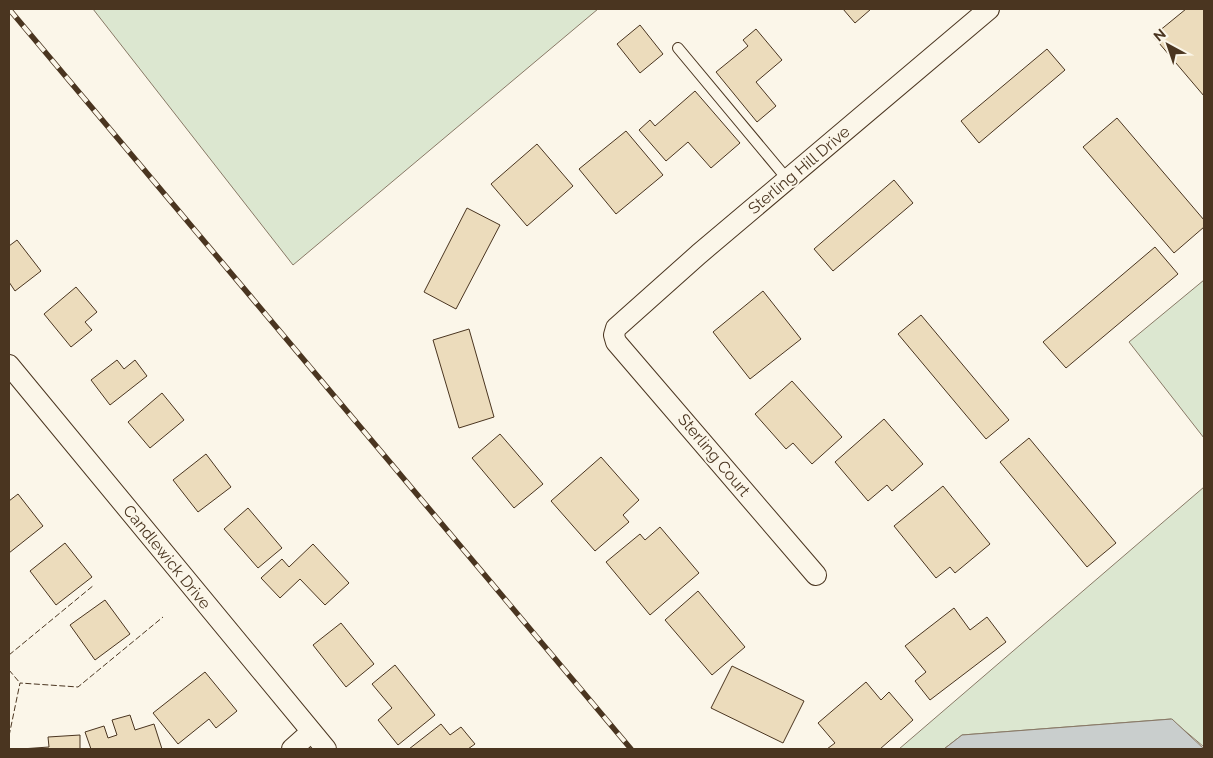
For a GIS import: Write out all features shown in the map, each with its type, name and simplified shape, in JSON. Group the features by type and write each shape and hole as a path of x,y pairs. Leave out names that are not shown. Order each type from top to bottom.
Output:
{"street":[{"name":"Sterling Hill Drive","path":"614,335 616,328 699,254 989,9"},
{"name":"Sterling Court","path":"614,335 616,342 816,575"},
{"name":"Candlewick Drive","path":"9,365 326,749"},
{"path":"292,749 312,732"}],"lane":[{"path":"678,48 788,180"}],"green space":[{"path":"93,9 598,9 293,265"},
{"path":"1204,280 1204,438 1129,342"},
{"path":"1204,487 1204,747 1171,719 962,735 944,749 899,749"}],"shaded area":[{"path":"1172,719 1204,749 944,749 962,735"}],"building":[{"path":"843,9 871,9 855,23"},
{"path":"1186,9 1204,9 1204,96 1153,36"},
{"path":"640,25 663,54 640,73 617,44"},
{"path":"756,29 782,60 756,82 776,106 757,122 716,72 748,46 743,40"},
{"path":"1047,49 1065,70 979,143 961,121"},
{"path":"695,91 740,143 711,168 688,142 666,161 639,130 650,120 655,126"},
{"path":"1117,118 1204,220 1204,227 1174,253 1083,147"},
{"path":"626,131 663,175 616,214 579,169"},
{"path":"537,144 573,186 527,226 491,184"},
{"path":"894,180 913,203 833,271 814,249"},
{"path":"467,208 500,225 456,309 424,292"},
{"path":"17,240 41,271 15,291 9,282 9,246"},
{"path":"1155,247 1178,274 1066,368 1043,342"},
{"path":"76,287 97,312 85,322 92,330 71,347 44,314"},
{"path":"763,291 801,339 750,379 713,332"},
{"path":"921,315 1009,420 986,439 898,334"},
{"path":"469,329 494,417 459,428 433,340"},
{"path":"117,360 124,369 135,360 147,376 110,405 91,380"},
{"path":"792,381 842,437 812,464 793,443 786,449 755,414"},
{"path":"162,393 184,420 150,448 128,422"},
{"path":"884,419 923,464 892,491 887,485 868,501 835,462"},
{"path":"500,434 543,484 514,508 472,458"},
{"path":"1029,438 1116,543 1087,567 1000,462"},
{"path":"206,454 231,487 198,512 173,480"},
{"path":"601,457 639,500 623,515 629,522 595,551 551,501"},
{"path":"943,486 990,544 955,573 950,567 936,578 894,526"},
{"path":"18,494 43,526 9,553 9,501"},
{"path":"248,508 282,548 258,568 224,529"},
{"path":"660,527 699,573 650,615 606,562 640,534 645,540"},
{"path":"65,543 92,577 56,605 30,571"},
{"path":"313,544 349,583 325,605 300,579 280,598 261,578 282,559 289,567"},
{"path":"698,591 745,647 712,675 665,620"},
{"path":"105,600 130,634 95,660 70,625"},
{"path":"954,608 970,630 987,617 1006,642 930,700 915,681 926,672 905,646"},
{"path":"341,623 374,664 346,687 313,645"},
{"path":"395,665 435,715 398,745 378,720 392,708 372,684"},
{"path":"732,666 804,701 783,743 711,708"},
{"path":"205,672 237,711 216,728 209,719 178,744 153,713"},
{"path":"866,682 881,700 889,692 913,720 880,749 827,749 835,743 818,723"},
{"path":"130,715 135,730 154,724 162,749 91,749 85,732 104,726 108,738 117,735 112,720"},
{"path":"441,724 450,735 461,727 475,744 468,749 409,749"},
{"path":"80,735 80,749 21,749 49,747 48,737"}],"railway":[{"path":"9,9 631,749"}],"fence":[{"path":"9,655 94,585"},
{"path":"9,736 20,683 78,687 163,617"},
{"path":"9,670 20,683"}]}
